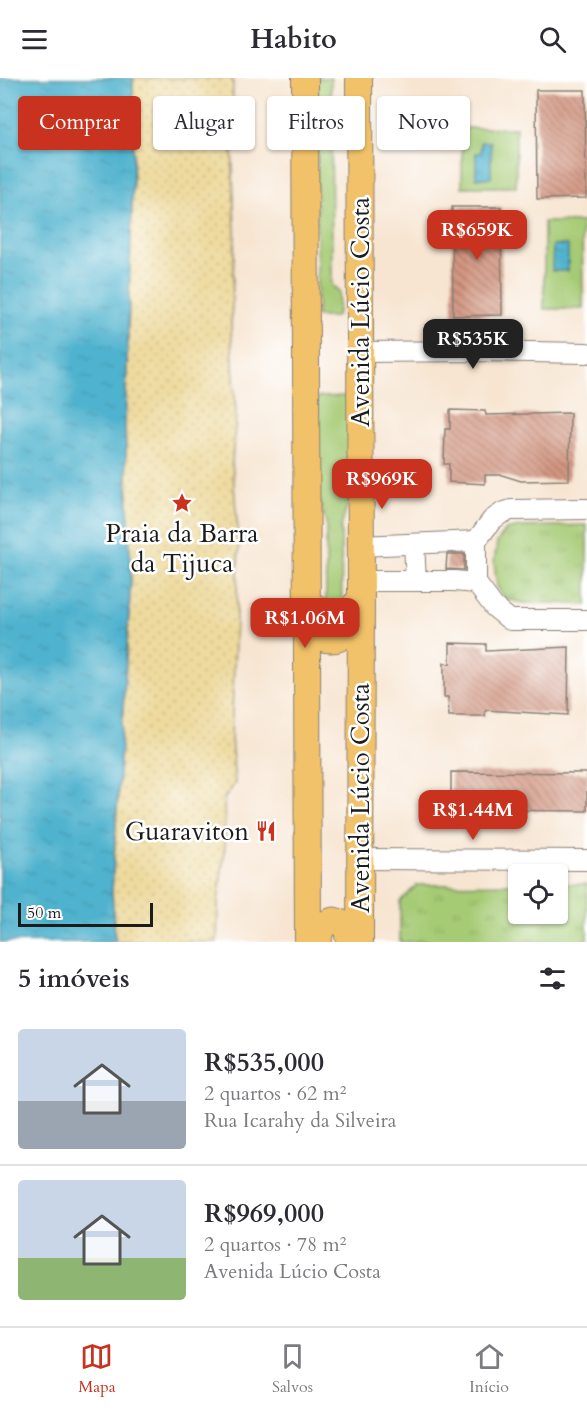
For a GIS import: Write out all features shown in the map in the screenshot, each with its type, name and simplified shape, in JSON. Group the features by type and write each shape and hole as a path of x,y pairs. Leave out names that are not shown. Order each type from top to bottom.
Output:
{"main road":[{"name":"Avenida Lúcio Costa","path":"305,78 308,942"},
{"name":"Avenida Lúcio Costa","path":"359,78 360,942"},
{"path":"307,527 320,633 325,639 342,638 347,631 360,585"},
{"path":"317,942 322,926 330,920 338,920 346,928 348,942"}],"street":[{"path":"359,352 587,353"},
{"path":"587,509 511,510 492,520 476,542 476,583 494,607 510,620 587,620"},
{"path":"360,546 476,542"},
{"path":"414,544 416,581"},
{"path":"360,585 416,581 476,583"},
{"path":"359,860 587,860"}],"green space":[{"path":"317,78 331,78 331,96 317,96"},
{"path":"470,128 516,128 516,187 462,187 462,150 470,150"},
{"path":"317,150 331,150 332,285 339,292 338,312 335,317 317,317"},
{"path":"544,222 582,222 583,309 544,309"},
{"path":"349,396 350,496 341,527 342,623 337,629 326,625 326,522 318,497 317,397"},
{"path":"587,525 587,605 524,603 506,599 497,587 494,562 497,542 506,530 521,527"},
{"path":"508,884 508,924 568,924 568,884 587,884 587,942 400,942 400,901 417,885"}],"sand":[{"name":"Praia da Barra da Tijuca","path":"133,78 233,78 233,96 153,96 153,150 232,150 235,233 231,327 236,415 232,461 239,546 231,739 235,783 224,799 225,846 218,902 217,942 115,942 112,891 131,579 125,427 133,150 141,150 141,96 133,96"}],"water":[{"path":"0,78 133,78 133,96 18,96 18,150 133,150 125,427 131,579 112,891 115,942 0,942"},
{"path":"481,142 491,142 491,178 476,178 476,153 481,153"},
{"path":"553,245 568,245 568,271 552,271"}],"building":[{"path":"536,90 585,90 586,198 537,199"},
{"path":"452,207 501,207 502,315 453,316"},
{"path":"450,410 485,411 486,415 570,413 569,480 521,481 502,475 485,475 485,484 449,482 449,464 444,464 445,429 450,429"},
{"path":"447,554 464,554 464,570 446,569"},
{"path":"450,643 486,644 486,651 569,647 568,715 486,710 485,716 449,716 448,697 444,697 444,663 450,664"},
{"path":"451,772 587,773 587,811 451,810"}],"place":[{"name":"Praia da Barra da Tijuca","path":"182,503"},
{"name":"Guaraviton","path":"266,831"}]}
